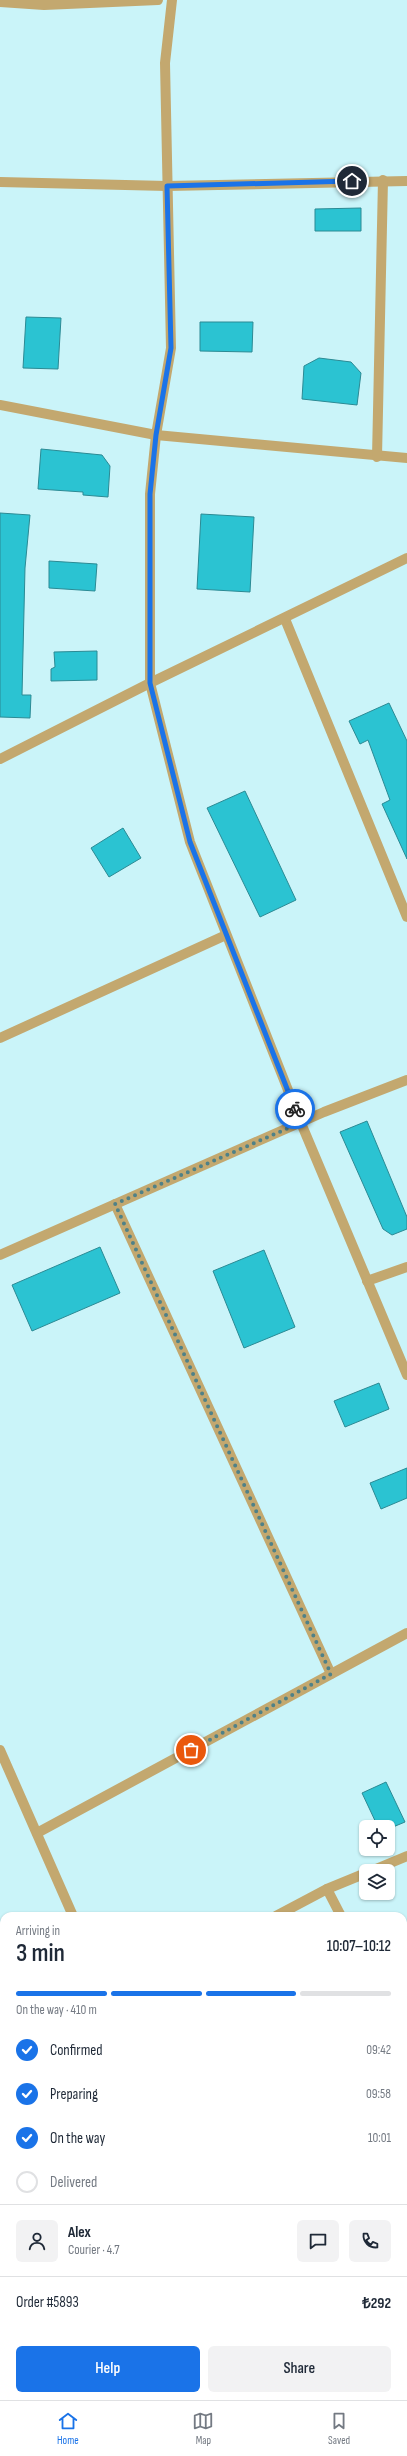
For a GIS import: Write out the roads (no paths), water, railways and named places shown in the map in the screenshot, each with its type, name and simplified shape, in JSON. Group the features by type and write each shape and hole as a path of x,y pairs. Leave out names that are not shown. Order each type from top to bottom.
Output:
{"street":[{"path":"0,2 44,5 158,0"},
{"path":"172,0 165,63 171,348 156,435 150,494 150,683 190,842 300,1123 366,1281 407,1374"},
{"path":"377,457 382,180"},
{"path":"0,182 167,186 382,180 407,181"},
{"path":"0,405 156,435 377,457 407,458"},
{"path":"0,758 407,558"},
{"path":"285,619 407,917"},
{"path":"0,1038 226,935"},
{"path":"0,1255 300,1123 407,1080"},
{"path":"115,1204 331,1674"},
{"path":"366,1281 407,1267"},
{"path":"37,1833 407,1632"},
{"path":"0,1750 71,1912"},
{"path":"391,1864 406,1859"},
{"path":"284,1912 327,1889 359,1876"},
{"path":"327,1889 339,1912"}]}
